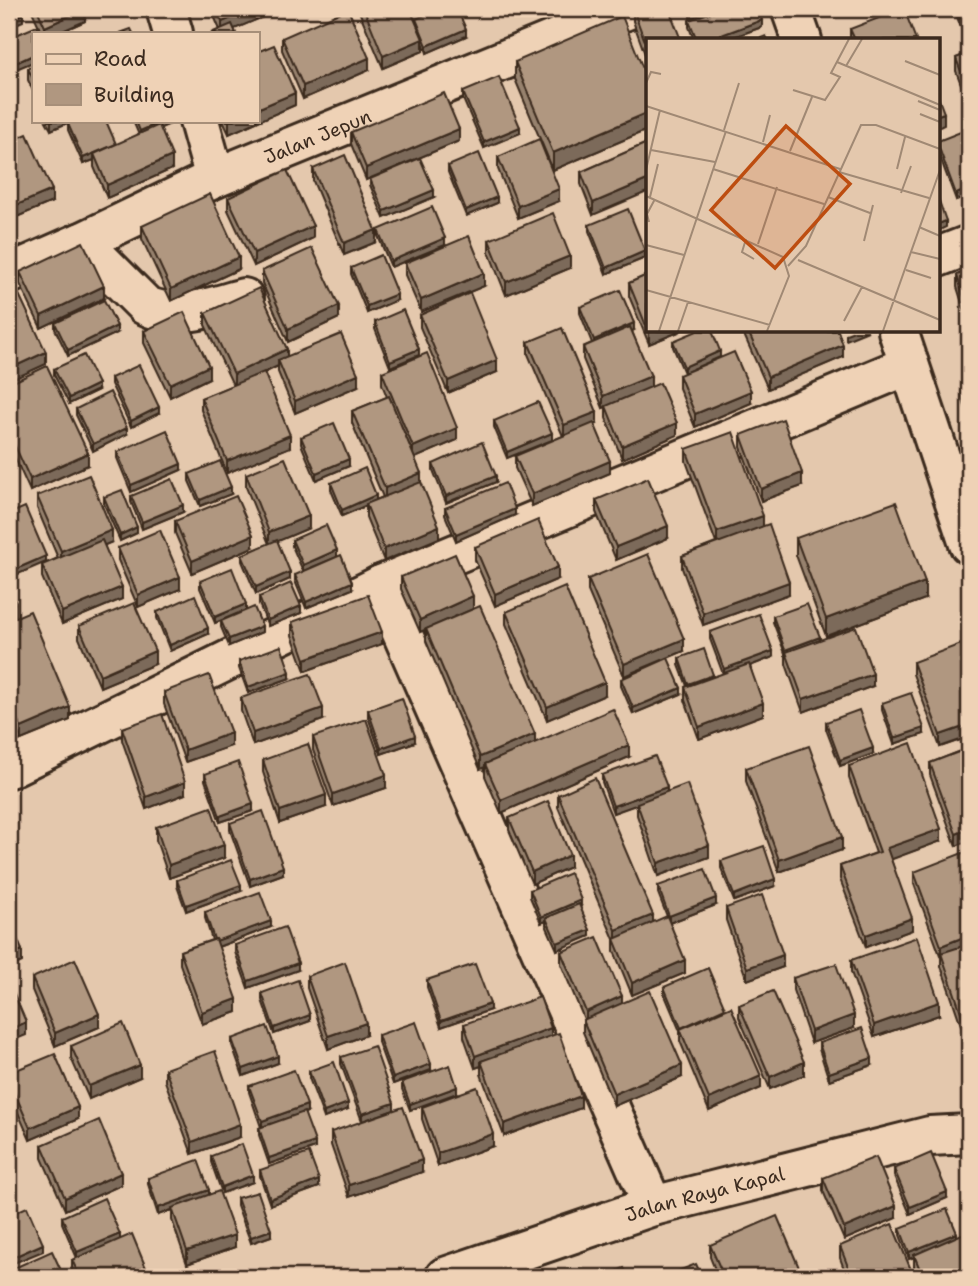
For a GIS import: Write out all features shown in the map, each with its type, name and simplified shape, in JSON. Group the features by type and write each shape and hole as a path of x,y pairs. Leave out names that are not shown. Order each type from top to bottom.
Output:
{"main road":[{"path":"166,9 173,32"},
{"name":"Jalan Jepun","path":"9,274 215,178 629,9"},
{"path":"791,9 801,38"},
{"path":"199,122 215,178"},
{"path":"82,242 145,304 157,311 166,313 201,310 244,298"},
{"path":"940,256 969,245"},
{"path":"9,768 381,585 903,348 969,544"},
{"path":"381,585 653,1206"},
{"name":"Jalan Raya Kapal","path":"445,1277 516,1266 653,1206 930,1136 969,1134"}],"building":[{"path":"9,9 21,9 23,14 9,21"},
{"path":"37,9 85,9 45,27"},
{"path":"216,9 253,9 222,22"},
{"path":"348,9 369,58 303,86 282,38"},
{"path":"364,9 410,9 423,39 383,56"},
{"path":"438,9 457,9 466,29 427,46 416,19"},
{"path":"633,9 669,9 680,38 646,38 646,44"},
{"path":"720,9 757,9 762,20 713,38 696,38 689,20"},
{"path":"904,9 915,38 854,38 850,29"},
{"path":"956,9 969,9 969,42"},
{"path":"622,16 646,76 646,113 553,153 515,62"},
{"path":"232,24 236,32 213,32"},
{"path":"37,26 40,32 32,32 32,55 9,66 9,38"},
{"path":"274,45 295,93 259,108 259,51"},
{"path":"969,53 969,93 956,58"},
{"path":"499,77 520,127 484,142 463,92"},
{"path":"444,93 459,129 366,168 351,132"},
{"path":"9,112 16,128 9,131"},
{"path":"106,122 116,144 83,158 68,124"},
{"path":"136,122 161,122 140,131"},
{"path":"159,125 172,156 107,185 94,154"},
{"path":"968,129 969,189 956,194 940,150 940,140"},
{"path":"27,134 52,190 12,207 9,200 9,142"},
{"path":"539,139 559,189 518,206 498,157"},
{"path":"646,143 646,180 593,203 581,172"},
{"path":"479,153 497,197 466,210 448,166"},
{"path":"345,155 376,230 344,243 313,169"},
{"path":"420,158 434,190 384,211 370,179"},
{"path":"287,170 313,226 254,253 228,198"},
{"path":"210,194 239,257 171,289 142,226"},
{"path":"940,204 946,221 940,223"},
{"path":"432,207 445,238 391,261 378,230"},
{"path":"628,209 645,251 606,268 589,225"},
{"path":"553,213 570,256 506,282 489,240"},
{"path":"469,236 484,273 421,300 405,263"},
{"path":"83,242 104,286 41,316 20,272"},
{"path":"312,248 339,306 288,329 262,271"},
{"path":"381,255 397,294 367,306 351,268"},
{"path":"969,270 969,313 957,275"},
{"path":"9,273 46,352 9,369"},
{"path":"646,275 646,326 629,283"},
{"path":"259,288 287,349 234,374 205,313"},
{"path":"620,290 634,323 594,340 580,307"},
{"path":"470,293 497,360 448,381 420,315"},
{"path":"104,300 117,326 68,350 55,323"},
{"path":"403,310 419,349 390,361 375,322"},
{"path":"184,312 209,366 170,384 144,331"},
{"path":"630,327 651,376 603,396 583,347"},
{"path":"562,328 597,412 564,425 528,342"},
{"path":"695,332 712,332 720,351 684,367 673,341"},
{"path":"748,332 838,332 843,345 768,377"},
{"path":"341,334 358,374 295,401 278,360"},
{"path":"734,352 751,391 695,414 679,375"},
{"path":"427,353 457,428 413,447 382,372"},
{"path":"84,355 98,384 69,398 54,369"},
{"path":"139,365 159,407 131,421 111,378"},
{"path":"47,366 88,453 30,479 9,433 9,384"},
{"path":"264,372 290,435 227,461 201,398"},
{"path":"660,383 677,423 622,446 606,406"},
{"path":"969,383 969,406 962,385"},
{"path":"110,392 127,428 93,444 76,409"},
{"path":"389,396 421,473 385,488 352,411"},
{"path":"538,402 552,433 507,452 494,421"},
{"path":"783,419 802,473 761,489 741,435"},
{"path":"334,423 349,459 316,473 301,437"},
{"path":"594,423 610,461 532,494 515,456"},
{"path":"167,430 181,464 131,485 117,452"},
{"path":"733,432 763,516 717,532 686,449"},
{"path":"482,442 496,476 446,496 433,464"},
{"path":"285,458 309,516 269,532 246,474"},
{"path":"220,461 231,487 200,500 189,474"},
{"path":"365,468 376,495 342,510 331,483"},
{"path":"89,475 112,530 61,551 37,496"},
{"path":"648,478 668,526 616,547 596,500"},
{"path":"172,479 183,505 142,522 131,496"},
{"path":"421,482 439,526 384,549 366,504"},
{"path":"505,483 515,509 456,534 445,508"},
{"path":"122,490 137,527 120,535 104,497"},
{"path":"236,496 253,535 192,561 175,521"},
{"path":"896,502 925,582 826,619 796,538"},
{"path":"25,507 46,556 9,572 9,514"},
{"path":"538,520 558,567 495,594 475,547"},
{"path":"769,524 789,582 703,613 682,556"},
{"path":"326,525 337,550 303,565 292,540"},
{"path":"160,530 180,577 138,595 118,548"},
{"path":"102,540 122,587 62,612 42,565"},
{"path":"277,540 290,572 256,587 242,555"},
{"path":"455,554 473,596 420,620 401,577"},
{"path":"648,554 684,639 624,664 588,579"},
{"path":"341,555 352,582 306,602 295,575"},
{"path":"232,568 246,604 215,617 200,581"},
{"path":"291,583 301,606 268,620 259,597"},
{"path":"9,585 16,603 9,606"},
{"path":"565,587 605,682 547,707 506,612"},
{"path":"195,595 208,628 170,645 157,612"},
{"path":"368,595 382,632 305,659 292,622"},
{"path":"134,603 155,651 100,675 79,626"},
{"path":"807,604 820,637 785,650 773,616"},
{"path":"480,606 535,734 480,757 426,629"},
{"path":"254,607 262,626 229,639 221,621"},
{"path":"30,611 70,707 21,728 9,699 9,620"},
{"path":"759,614 773,651 724,669 710,632"},
{"path":"856,627 873,674 803,699 786,652"},
{"path":"961,644 969,667 969,725 940,735 913,662"},
{"path":"281,646 290,672 248,687 239,661"},
{"path":"704,649 713,675 688,684 679,658"},
{"path":"668,658 681,688 633,708 621,679"},
{"path":"749,664 763,703 699,727 685,687"},
{"path":"310,674 323,708 253,733 241,698"},
{"path":"209,675 231,733 185,750 164,692"},
{"path":"911,693 924,728 894,738 882,703"},
{"path":"402,698 415,736 381,748 368,710"},
{"path":"613,709 629,745 501,800 485,764"},
{"path":"859,710 873,748 840,760 826,722"},
{"path":"162,714 185,782 146,797 122,728"},
{"path":"366,719 386,775 333,794 313,737"},
{"path":"911,743 941,829 887,848 912,918 866,935 840,866 880,852 849,766"},
{"path":"308,744 326,795 280,811 263,760"},
{"path":"809,746 842,837 779,860 746,768"},
{"path":"969,748 969,829 956,834 930,763"},
{"path":"655,756 667,787 613,806 602,775"},
{"path":"238,762 253,804 220,816 205,774"},
{"path":"595,778 653,915 616,930 558,795"},
{"path":"687,784 709,845 658,863 637,803"},
{"path":"548,801 570,855 532,872 509,818"},
{"path":"211,807 224,845 169,865 156,827"},
{"path":"263,811 283,867 250,879 230,823"},
{"path":"764,846 775,879 734,895 721,861"},
{"path":"965,852 969,864 969,935 941,946 914,872"},
{"path":"231,860 241,885 186,905 177,880"},
{"path":"705,869 716,898 669,916 658,886"},
{"path":"570,873 581,900 541,917 530,890"},
{"path":"260,892 271,921 216,941 205,912"},
{"path":"762,895 783,955 747,968 726,908"},
{"path":"579,904 590,930 557,943 546,918"},
{"path":"667,916 685,960 632,983 614,939"},
{"path":"9,919 22,950 9,956"},
{"path":"285,927 298,963 248,981 235,945"},
{"path":"597,937 622,996 586,1012 561,952"},
{"path":"917,937 939,1002 874,1025 851,960"},
{"path":"216,939 237,999 202,1012 180,951"},
{"path":"969,944 969,1026 966,1027 941,953"},
{"path":"75,959 99,1014 55,1033 32,978"},
{"path":"345,962 366,1023 328,1036 307,976"},
{"path":"475,964 490,1004 441,1021 427,980"},
{"path":"836,964 854,1015 811,1031 793,978"},
{"path":"708,968 725,1008 681,1028 664,987"},
{"path":"298,980 310,1015 274,1028 262,993"},
{"path":"9,982 26,1022 9,1030"},
{"path":"650,991 682,1065 614,1094 583,1020"},
{"path":"773,991 804,1062 770,1077 739,1005"},
{"path":"540,997 551,1028 475,1056 464,1024"},
{"path":"731,1007 761,1076 709,1099 680,1029"},
{"path":"416,1022 431,1064 393,1078 378,1035"},
{"path":"123,1023 140,1065 89,1086 71,1046"},
{"path":"267,1026 278,1056 243,1069 232,1039"},
{"path":"862,1028 872,1058 829,1073 819,1043"},
{"path":"559,1033 581,1096 504,1124 481,1061"},
{"path":"374,1046 394,1103 362,1114 341,1057"},
{"path":"215,1051 240,1124 192,1142 165,1069"},
{"path":"55,1054 78,1107 30,1128 9,1080 9,1073"},
{"path":"334,1062 348,1103 324,1112 309,1071"},
{"path":"450,1065 457,1087 410,1104 402,1082"},
{"path":"294,1070 307,1105 262,1121 249,1086"},
{"path":"477,1087 493,1134 438,1153 422,1107"},
{"path":"403,1107 422,1160 349,1185 331,1132"},
{"path":"304,1112 315,1142 269,1158 259,1128"},
{"path":"99,1120 121,1173 65,1198 42,1145"},
{"path":"242,1144 253,1175 222,1187 211,1156"},
{"path":"309,1153 319,1180 270,1199 260,1170"},
{"path":"931,1153 947,1192 910,1207 894,1169"},
{"path":"876,1157 896,1206 844,1228 823,1178"},
{"path":"198,1160 209,1190 158,1208 148,1178"},
{"path":"219,1191 235,1235 187,1251 172,1208"},
{"path":"258,1192 271,1230 251,1237 237,1198"},
{"path":"104,1198 120,1234 77,1252 62,1217"},
{"path":"27,1207 43,1244 9,1259 9,1215"},
{"path":"947,1209 957,1233 909,1252 900,1228"},
{"path":"777,1216 800,1270 782,1277 724,1277 710,1245"},
{"path":"892,1224 914,1277 852,1277 840,1246"},
{"path":"969,1231 969,1277 923,1277 914,1255"},
{"path":"132,1234 146,1268 124,1277 80,1277 72,1260"},
{"path":"52,1251 64,1277 15,1277 12,1269"},
{"path":"696,1264 702,1277 663,1277"},
{"path":"624,1268 628,1277 602,1277"},
{"path":"827,1271 830,1277 812,1277"}]}
